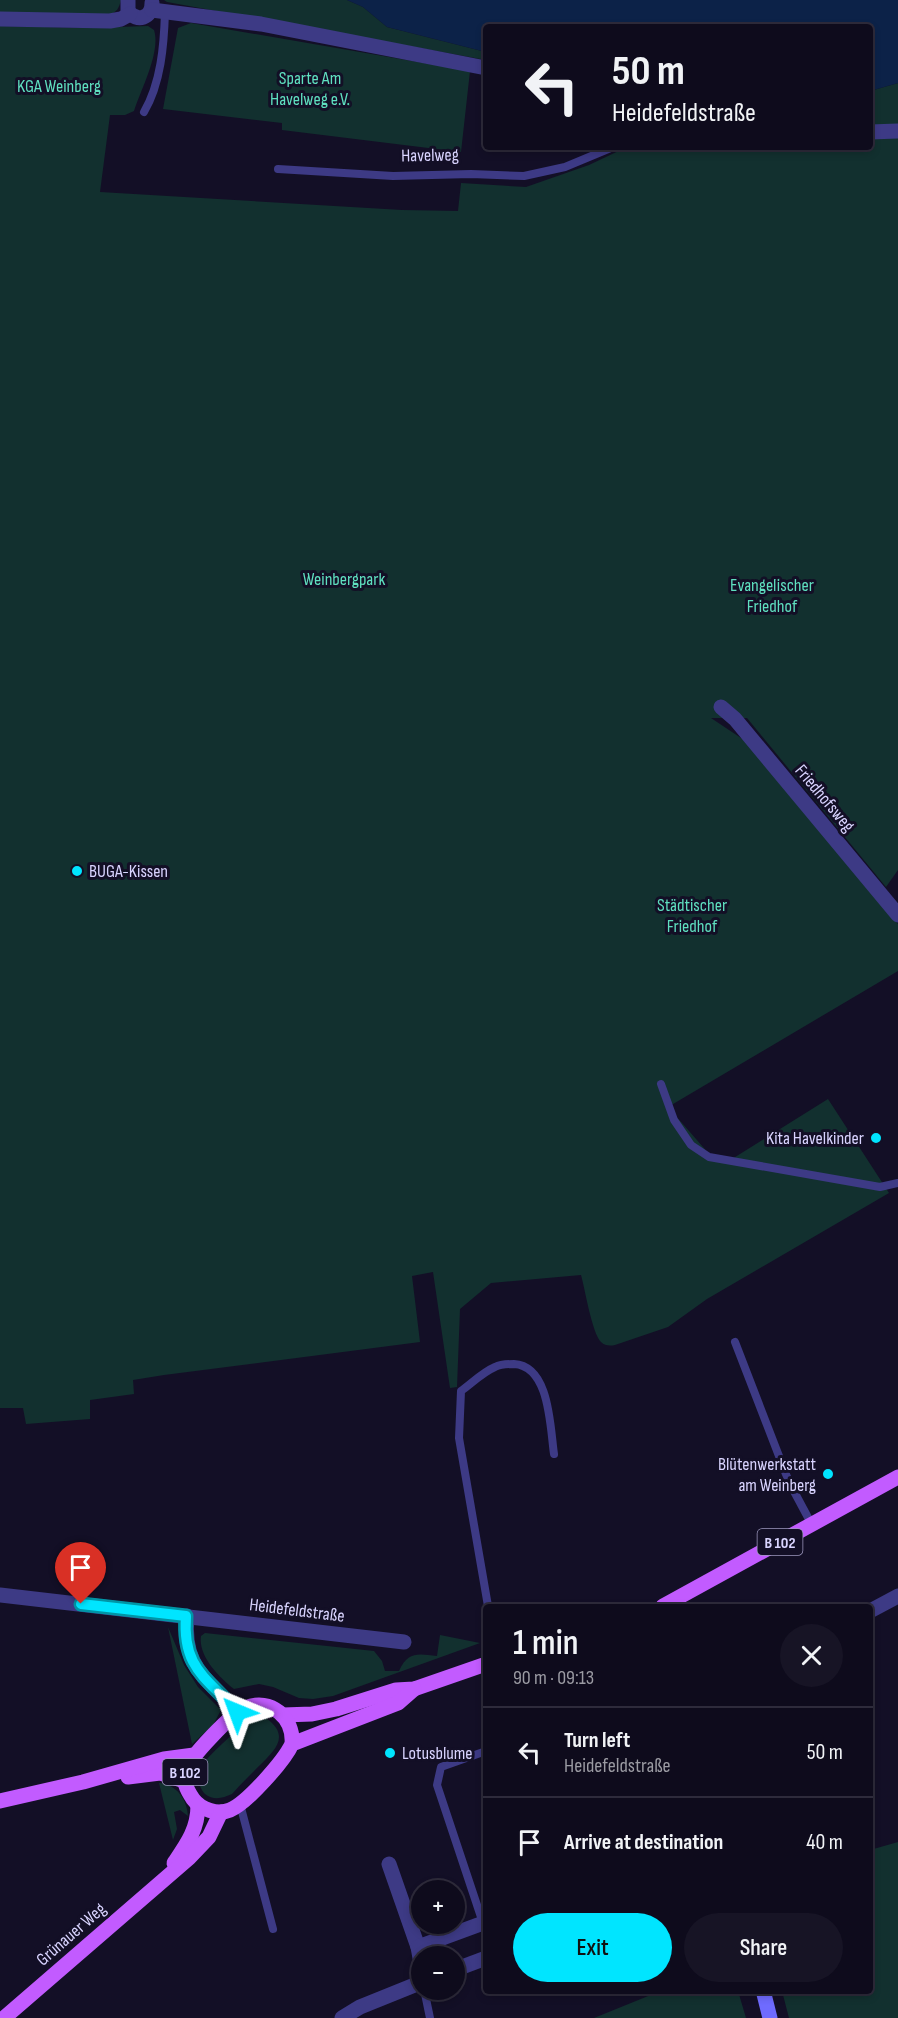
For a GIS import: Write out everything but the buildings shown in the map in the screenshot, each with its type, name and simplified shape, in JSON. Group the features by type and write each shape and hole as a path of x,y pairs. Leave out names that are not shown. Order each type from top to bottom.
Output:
{"main road":[{"name":"B 102","path":"667,1604 898,1477"},
{"path":"283,1715 312,1714 336,1709 396,1690 414,1689 483,1665"},
{"path":"292,1744 398,1703 414,1689"},
{"path":"221,1812 240,1804 287,1755 292,1744 291,1727 283,1715 269,1706 247,1707 237,1712"},
{"name":"B 102","path":"221,1812 208,1810 198,1805 186,1788 184,1781 186,1768 194,1755 237,1712"},
{"name":"B 102","path":"0,1801 83,1782 164,1759 194,1755"},
{"name":"B 102","path":"83,1782 160,1773 184,1781"},
{"name":"Grünauer Weg","path":"164,1878 194,1830 198,1819 198,1805"},
{"name":"Grünauer Weg","path":"4,2018 183,1863 209,1837 221,1812"}],"street":[{"path":"129,7 133,17 142,18 156,7 261,24 483,67"},
{"path":"0,19 110,21 122,19 129,7"},
{"path":"873,132 898,131"},
{"name":"Friedhofsweg","path":"721,707 735,719 898,915"},
{"name":"Heidefeldstraße","path":"0,1595 404,1642"},
{"path":"873,1609 898,1596"},
{"path":"186,1616 185,1633 191,1661 201,1675 237,1712"},
{"path":"389,1864 418,1946"},
{"path":"421,1946 483,1922"},
{"path":"465,1966 483,1959"},
{"path":"342,2018 360,2007 411,1986"},
{"path":"764,1994 770,2018"}],"lane":[{"path":"144,112 149,104 162,56 156,7"},
{"name":"Havelweg","path":"278,169 393,176 471,174 524,176 565,167 606,150"},
{"path":"662,1084 674,1120 691,1145 709,1157 880,1187 898,1183"},
{"path":"735,1342 789,1482 812,1525"},
{"path":"488,1604 459,1438 461,1391 497,1366 515,1364 529,1368 537,1375 545,1394 554,1454"},
{"path":"483,1752 441,1767 436,1785 483,1919"},
{"path":"240,1804 273,1929"},
{"path":"426,2000 430,2018"}],"green space":[{"path":"0,0 121,0 114,13 109,15 0,13"},
{"path":"164,0 347,0 363,7 387,27 483,51 483,59"},
{"name":"Sparte Am Havelweg e.V.","path":"191,23 470,71 461,152 282,130 282,123 163,109 178,28"},
{"path":"0,26 87,28 148,26 154,30 153,59 134,111 125,115 110,115 100,192 402,210 458,211 461,183 526,187 589,165 621,150 873,150 873,90 898,83 898,870 886,887 747,718 711,718 744,740 898,924 898,971 668,1107 710,1155 732,1159 828,1099 889,1193 707,1299 668,1327 615,1345 604,1344 598,1337 581,1275 491,1283 460,1309 457,1387 450,1388 433,1272 412,1276 420,1342 133,1380 134,1394 90,1400 90,1419 26,1424 23,1408 0,1408"},
{"path":"168,1627 184,1665 198,1687 221,1710 213,1725 192,1744"},
{"path":"205,1633 374,1651 382,1661 385,1671 399,1671 406,1660 414,1655 437,1656 440,1635 480,1643 333,1696 313,1699 299,1698 259,1684 234,1689 216,1672 206,1658 201,1644 201,1636"},
{"path":"256,1717 266,1718 278,1731 278,1743 275,1749 232,1794 218,1798 208,1796 203,1791 198,1778 200,1768 247,1720"},
{"path":"159,1783 175,1789 183,1798 187,1810 188,1816 180,1810 174,1812 177,1829 173,1840"},
{"path":"898,1842 898,2018 789,2018 783,1994 873,1994 873,1849"},
{"path":"653,1994 739,1994 746,2018 594,2018"}],"water":[{"path":"347,0 898,0 898,83 873,90 873,24 483,24 483,51 387,27 363,7"}],"place":[{"name":"BUGA-Kissen","path":"77,871"},
{"name":"Kita Havelkinder","path":"876,1138"},
{"name":"Blütenwerkstatt am Weinberg","path":"828,1474"},
{"name":"Lotusblume","path":"390,1753"}],"route":[{"path":"81,1604 186,1616 185,1633 191,1661 201,1675 237,1712"}],"park label":[{"name":"KGA Weinberg","path":"59,86"},
{"name":"Weinbergpark","path":"344,579"},
{"name":"Evangelischer Friedhof","path":"772,595"},
{"name":"Städtischer Friedhof","path":"692,915"}]}
